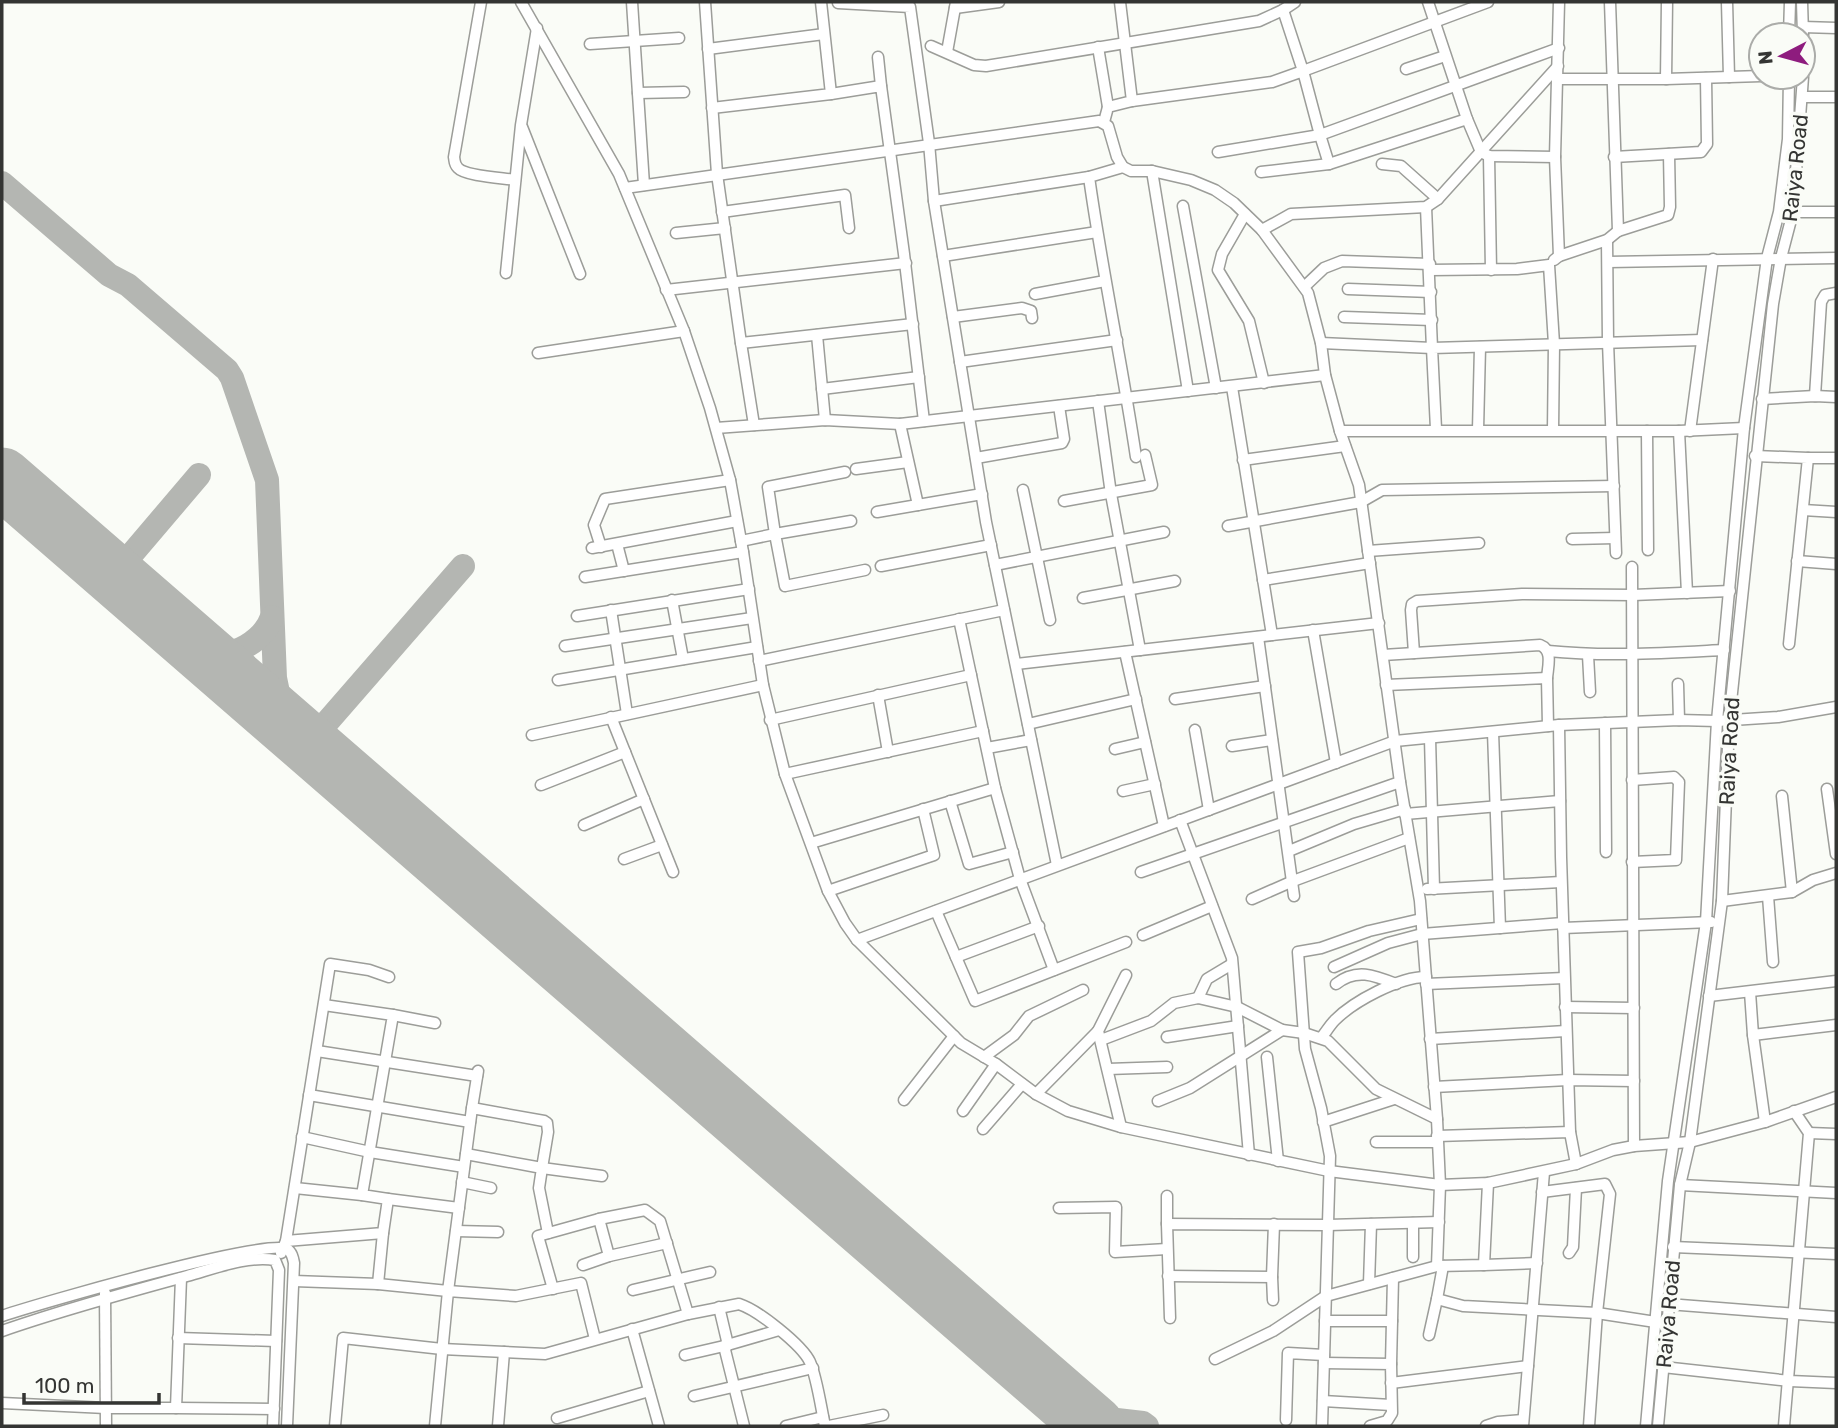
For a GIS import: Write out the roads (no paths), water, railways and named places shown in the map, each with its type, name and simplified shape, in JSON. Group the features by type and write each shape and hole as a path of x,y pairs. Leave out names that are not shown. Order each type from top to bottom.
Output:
{"street":[{"path":"481,2 454,157 455,165 470,173 515,180"},
{"path":"521,2 625,188 684,331 730,480 770,720 785,774 828,891 857,940 954,1036 1036,1094 1079,1115 1329,1171 1440,1185 1488,1183 1576,1164 1614,1150 1690,1142 1765,1122 1836,1097"},
{"path":"632,2 644,185"},
{"path":"705,2 717,174 754,425"},
{"path":"821,2 831,94"},
{"path":"947,52 955,5 999,2"},
{"path":"1120,2 1132,101"},
{"path":"931,46 974,65 986,66 1259,21 1277,8 1295,2"},
{"path":"1428,2 1467,119 1485,154 1491,270"},
{"path":"1108,107 1132,101 1272,82 1488,2"},
{"path":"1559,2 1555,157 1559,256"},
{"path":"1610,2 1618,231"},
{"path":"1666,79 1667,2"},
{"path":"1727,2 1729,76"},
{"path":"1789,21 1790,2"},
{"path":"1802,2 1803,21"},
{"path":"838,3 910,5 934,201 982,494 1058,865"},
{"path":"1277,8 1303,71 1329,164"},
{"path":"506,273 521,125 537,28"},
{"path":"1817,30 1836,28"},
{"path":"708,50 824,34"},
{"path":"590,44 679,38"},
{"path":"1098,47 1108,107 1104,122"},
{"path":"1218,152 1320,135 1559,48"},
{"path":"1406,69 1445,56"},
{"path":"878,57 924,421"},
{"path":"1262,230 1291,214 1426,207 1485,154 1558,66"},
{"path":"1558,79 1747,76"},
{"path":"1614,157 1701,152 1705,149 1706,78"},
{"path":"712,108 881,86"},
{"name":"Raiya Road","path":"1646,1426 1660,1323 1668,1304 1680,1185 1690,1142 1722,901 1724,650 1744,428 1767,258 1780,200 1788,139 1789,91"},
{"name":"Raiya Road","path":"1658,1426 1663,1367 1660,1323 1661,1246 1706,922 1723,721 1773,304 1793,212 1803,91"},
{"path":"638,93 684,92"},
{"path":"1803,96 1836,97"},
{"path":"1261,173 1329,164 1467,119"},
{"path":"625,188 1099,121 1108,126 1117,157 1123,167 1131,171 1152,171 1191,180 1234,202 1262,230 1304,287 1321,343 1325,375 1340,431 1359,485 1400,782 1418,890 1440,1185 1440,1266 1437,1299 1429,1335"},
{"path":"521,125 580,274"},
{"path":"1485,154 1555,157"},
{"path":"1304,287 1324,268 1342,261 1491,270 1549,265 1559,256 1607,240 1618,231 1668,215 1669,154"},
{"path":"1382,164 1401,166 1438,199"},
{"path":"934,201 1089,177 1123,167"},
{"path":"1152,171 1188,391"},
{"path":"1064,501 1152,485 1141,456 1127,397 1089,177"},
{"path":"722,212 845,195 849,228"},
{"path":"1183,206 1216,388"},
{"path":"1426,207 1432,292 1436,429"},
{"path":"1793,212 1836,212"},
{"path":"1245,214 1222,254 1218,270 1249,321 1264,383"},
{"path":"676,233 725,228"},
{"path":"943,256 1097,232"},
{"path":"1607,240 1616,553"},
{"path":"1608,262 1836,258"},
{"path":"1686,593 1684,431 1702,340 1713,259"},
{"path":"666,290 906,264"},
{"path":"1549,265 1554,344 1553,430"},
{"path":"1035,294 1105,281"},
{"path":"1348,289 1432,292"},
{"path":"1815,396 1821,302 1825,295 1836,293"},
{"path":"953,317 1022,308 1031,311 1032,318"},
{"path":"1344,317 1432,320"},
{"path":"741,343 913,324"},
{"path":"538,353 684,331"},
{"path":"817,335 825,420"},
{"path":"960,362 1117,340"},
{"path":"1321,343 1432,348 1702,340"},
{"path":"1478,430 1480,347"},
{"path":"716,428 825,420 900,424 1325,375"},
{"path":"822,389 919,377"},
{"path":"1232,387 1272,635"},
{"path":"1762,399 1836,397"},
{"path":"1098,401 1111,494 1140,650"},
{"path":"976,458 1062,443 1064,439 1059,406"},
{"path":"900,424 918,505"},
{"path":"1340,431 1684,431 1744,428"},
{"path":"1647,431 1648,550"},
{"path":"1243,460 1345,446"},
{"path":"1755,456 1836,458"},
{"path":"1789,644 1808,458"},
{"path":"866,570 785,586 768,487 908,462"},
{"path":"730,480 605,499 594,525 597,548 737,521"},
{"path":"1228,526 1361,502 1382,490 1614,486"},
{"path":"1023,490 1050,620"},
{"path":"877,512 982,494"},
{"path":"1803,510 1836,512"},
{"path":"741,541 851,521"},
{"path":"995,565 1164,532"},
{"path":"1572,539 1615,538"},
{"path":"1263,580 1369,557 1479,543"},
{"path":"617,544 624,571"},
{"path":"881,566 991,545"},
{"path":"585,577 744,552"},
{"path":"1797,561 1836,564"},
{"path":"1632,567 1634,1146"},
{"path":"1083,598 1175,581"},
{"path":"577,616 749,589"},
{"path":"1414,653 1410,610 1412,604 1417,601 1522,594 1633,595 1730,591"},
{"path":"672,600 683,659"},
{"path":"611,610 627,714"},
{"path":"759,661 1004,610"},
{"path":"565,646 752,618"},
{"path":"959,619 995,788 1020,879 1054,970"},
{"path":"1016,664 1379,623"},
{"path":"1313,630 1336,763"},
{"path":"1258,637 1294,896"},
{"path":"1383,655 1539,645 1546,647 1548,652 1547,678 1560,801 1570,1132 1576,1164"},
{"path":"558,680 757,647"},
{"path":"1548,652 1632,655 1724,650"},
{"path":"1125,652 1164,826"},
{"path":"1588,655 1590,692"},
{"path":"770,720 971,675"},
{"path":"1387,685 1547,678"},
{"path":"1678,684 1679,720"},
{"path":"532,735 763,685"},
{"path":"1175,699 1265,686"},
{"path":"878,695 888,752"},
{"path":"1028,724 1136,699"},
{"path":"857,940 1395,741 1554,726 1679,720 1723,721 1836,710"},
{"path":"611,717 673,873"},
{"path":"1605,723 1605,852"},
{"path":"1195,730 1209,810"},
{"path":"785,774 983,731"},
{"path":"1493,732 1500,928"},
{"path":"1430,738 1434,889"},
{"path":"987,748 1031,740"},
{"path":"1232,746 1272,740"},
{"path":"1115,749 1145,742"},
{"path":"541,785 625,752"},
{"path":"1632,780 1674,777 1679,782 1676,860 1632,862"},
{"path":"1141,872 1400,782"},
{"path":"1124,790 1155,784"},
{"path":"811,843 995,788"},
{"path":"1827,789 1836,854"},
{"path":"1782,796 1792,892"},
{"path":"584,825 644,799"},
{"path":"950,801 969,864 1013,852"},
{"path":"1289,851 1354,824 1405,812 1560,801"},
{"path":"828,891 934,855 923,809"},
{"path":"1180,820 1232,964 1249,1154"},
{"path":"1252,899 1409,838"},
{"path":"624,859 662,845"},
{"path":"1722,901 1792,892 1813,880 1836,873"},
{"path":"1418,890 1561,882"},
{"path":"1768,896 1773,962"},
{"path":"1143,934 1212,906"},
{"path":"936,911 975,1001 1126,942"},
{"path":"1322,1426 1330,1156 1305,1049 1298,952 1421,919"},
{"path":"1334,967 1388,943 1422,934 1500,928 1719,922"},
{"path":"956,957 1039,926"},
{"path":"275,1260 285,1245 330,964 389,976"},
{"path":"1198,998 1207,979 1232,964"},
{"path":"1336,984 1346,975 1362,974 1396,984"},
{"path":"1036,1094 1099,1035 1126,975"},
{"path":"1321,1038 1334,1020 1349,1009 1413,977 1426,981 1564,978"},
{"path":"1709,996 1836,981"},
{"path":"984,1057 1014,1035 1029,1016 1083,990"},
{"path":"1750,992 1765,1122"},
{"path":"1099,1035 1151,1021 1174,1003 1198,998 1237,1007 1282,1030 1304,1033 1328,1041 1376,1089 1437,1119"},
{"path":"324,1005 435,1023"},
{"path":"1565,1007 1634,1008"},
{"path":"362,1195 393,1015"},
{"path":"1753,1035 1836,1025"},
{"path":"1167,1037 1238,1026"},
{"path":"1158,1101 1190,1088 1282,1030"},
{"path":"1430,1039 1566,1031"},
{"path":"1099,1035 1121,1126"},
{"path":"904,1100 954,1036"},
{"path":"317,1051 478,1073 448,1291 435,1426"},
{"path":"1267,1057 1278,1161"},
{"path":"963,1111 996,1064"},
{"path":"1108,1069 1167,1067"},
{"path":"1434,1087 1568,1080 1634,1081"},
{"path":"983,1129 1021,1084"},
{"path":"309,1095 470,1122"},
{"path":"1323,1122 1394,1099"},
{"path":"472,1108 547,1123 539,1188 548,1233"},
{"path":"1784,1426 1790,1381 1809,1133 1794,1111"},
{"path":"1376,1142 1570,1132"},
{"path":"1809,1133 1836,1134"},
{"path":"302,1137 370,1152 464,1167"},
{"path":"466,1154 602,1176"},
{"path":"1486,1426 1499,1422 1523,1423 1544,1172"},
{"path":"462,1182 491,1188"},
{"path":"1484,1265 1488,1183"},
{"path":"1542,1192 1605,1184 1609,1188 1589,1426"},
{"path":"1680,1185 1836,1193"},
{"path":"295,1188 459,1208"},
{"path":"1569,1253 1573,1247 1576,1188"},
{"path":"1167,1196 1170,1318"},
{"path":"378,1284 388,1199"},
{"path":"1059,1208 1116,1207 1115,1252 1167,1250"},
{"path":"553,1289 538,1236 599,1219 645,1210 660,1221 688,1314"},
{"path":"599,1219 609,1256"},
{"path":"1167,1224 1328,1225 1439,1222"},
{"path":"1413,1223 1413,1257"},
{"path":"1273,1300 1274,1224"},
{"path":"1369,1284 1371,1224"},
{"path":"456,1231 498,1232"},
{"path":"2,1331 105,1292 221,1257 285,1245 383,1233"},
{"path":"583,1265 609,1256 667,1243"},
{"path":"285,1245 292,1254 294,1263 287,1426"},
{"path":"1674,1247 1836,1254"},
{"path":"2,1316 259,1259 275,1260"},
{"path":"273,1426 279,1270 275,1260"},
{"path":"1214,1359 1273,1331 1326,1296 1440,1266 1537,1263"},
{"path":"633,1290 710,1272"},
{"path":"1168,1276 1272,1277"},
{"path":"176,1408 181,1278"},
{"path":"1370,1426 1387,1421 1392,1413 1392,1278"},
{"path":"294,1281 378,1284 516,1296 581,1283 595,1339"},
{"path":"105,1292 106,1426"},
{"path":"1437,1299 1463,1307 1597,1313 1660,1323"},
{"path":"335,1426 343,1338 442,1349 553,1352 688,1314 739,1304 779,1330 804,1352 813,1368 826,1423"},
{"path":"1668,1304 1836,1317"},
{"path":"719,1307 744,1426"},
{"path":"1325,1321 1392,1321"},
{"path":"632,1329 659,1426"},
{"path":"685,1355 779,1330"},
{"path":"177,1338 276,1341"},
{"path":"498,1426 504,1352"},
{"path":"1286,1420 1288,1353 1324,1359 1391,1364"},
{"path":"1391,1383 1528,1366"},
{"path":"1663,1367 1790,1381 1836,1383"},
{"path":"694,1396 813,1368"},
{"path":"557,1418 649,1391"},
{"path":"1323,1401 1391,1405"},
{"path":"2,1403 106,1408 274,1409"},
{"path":"786,1426 883,1415"}]}
